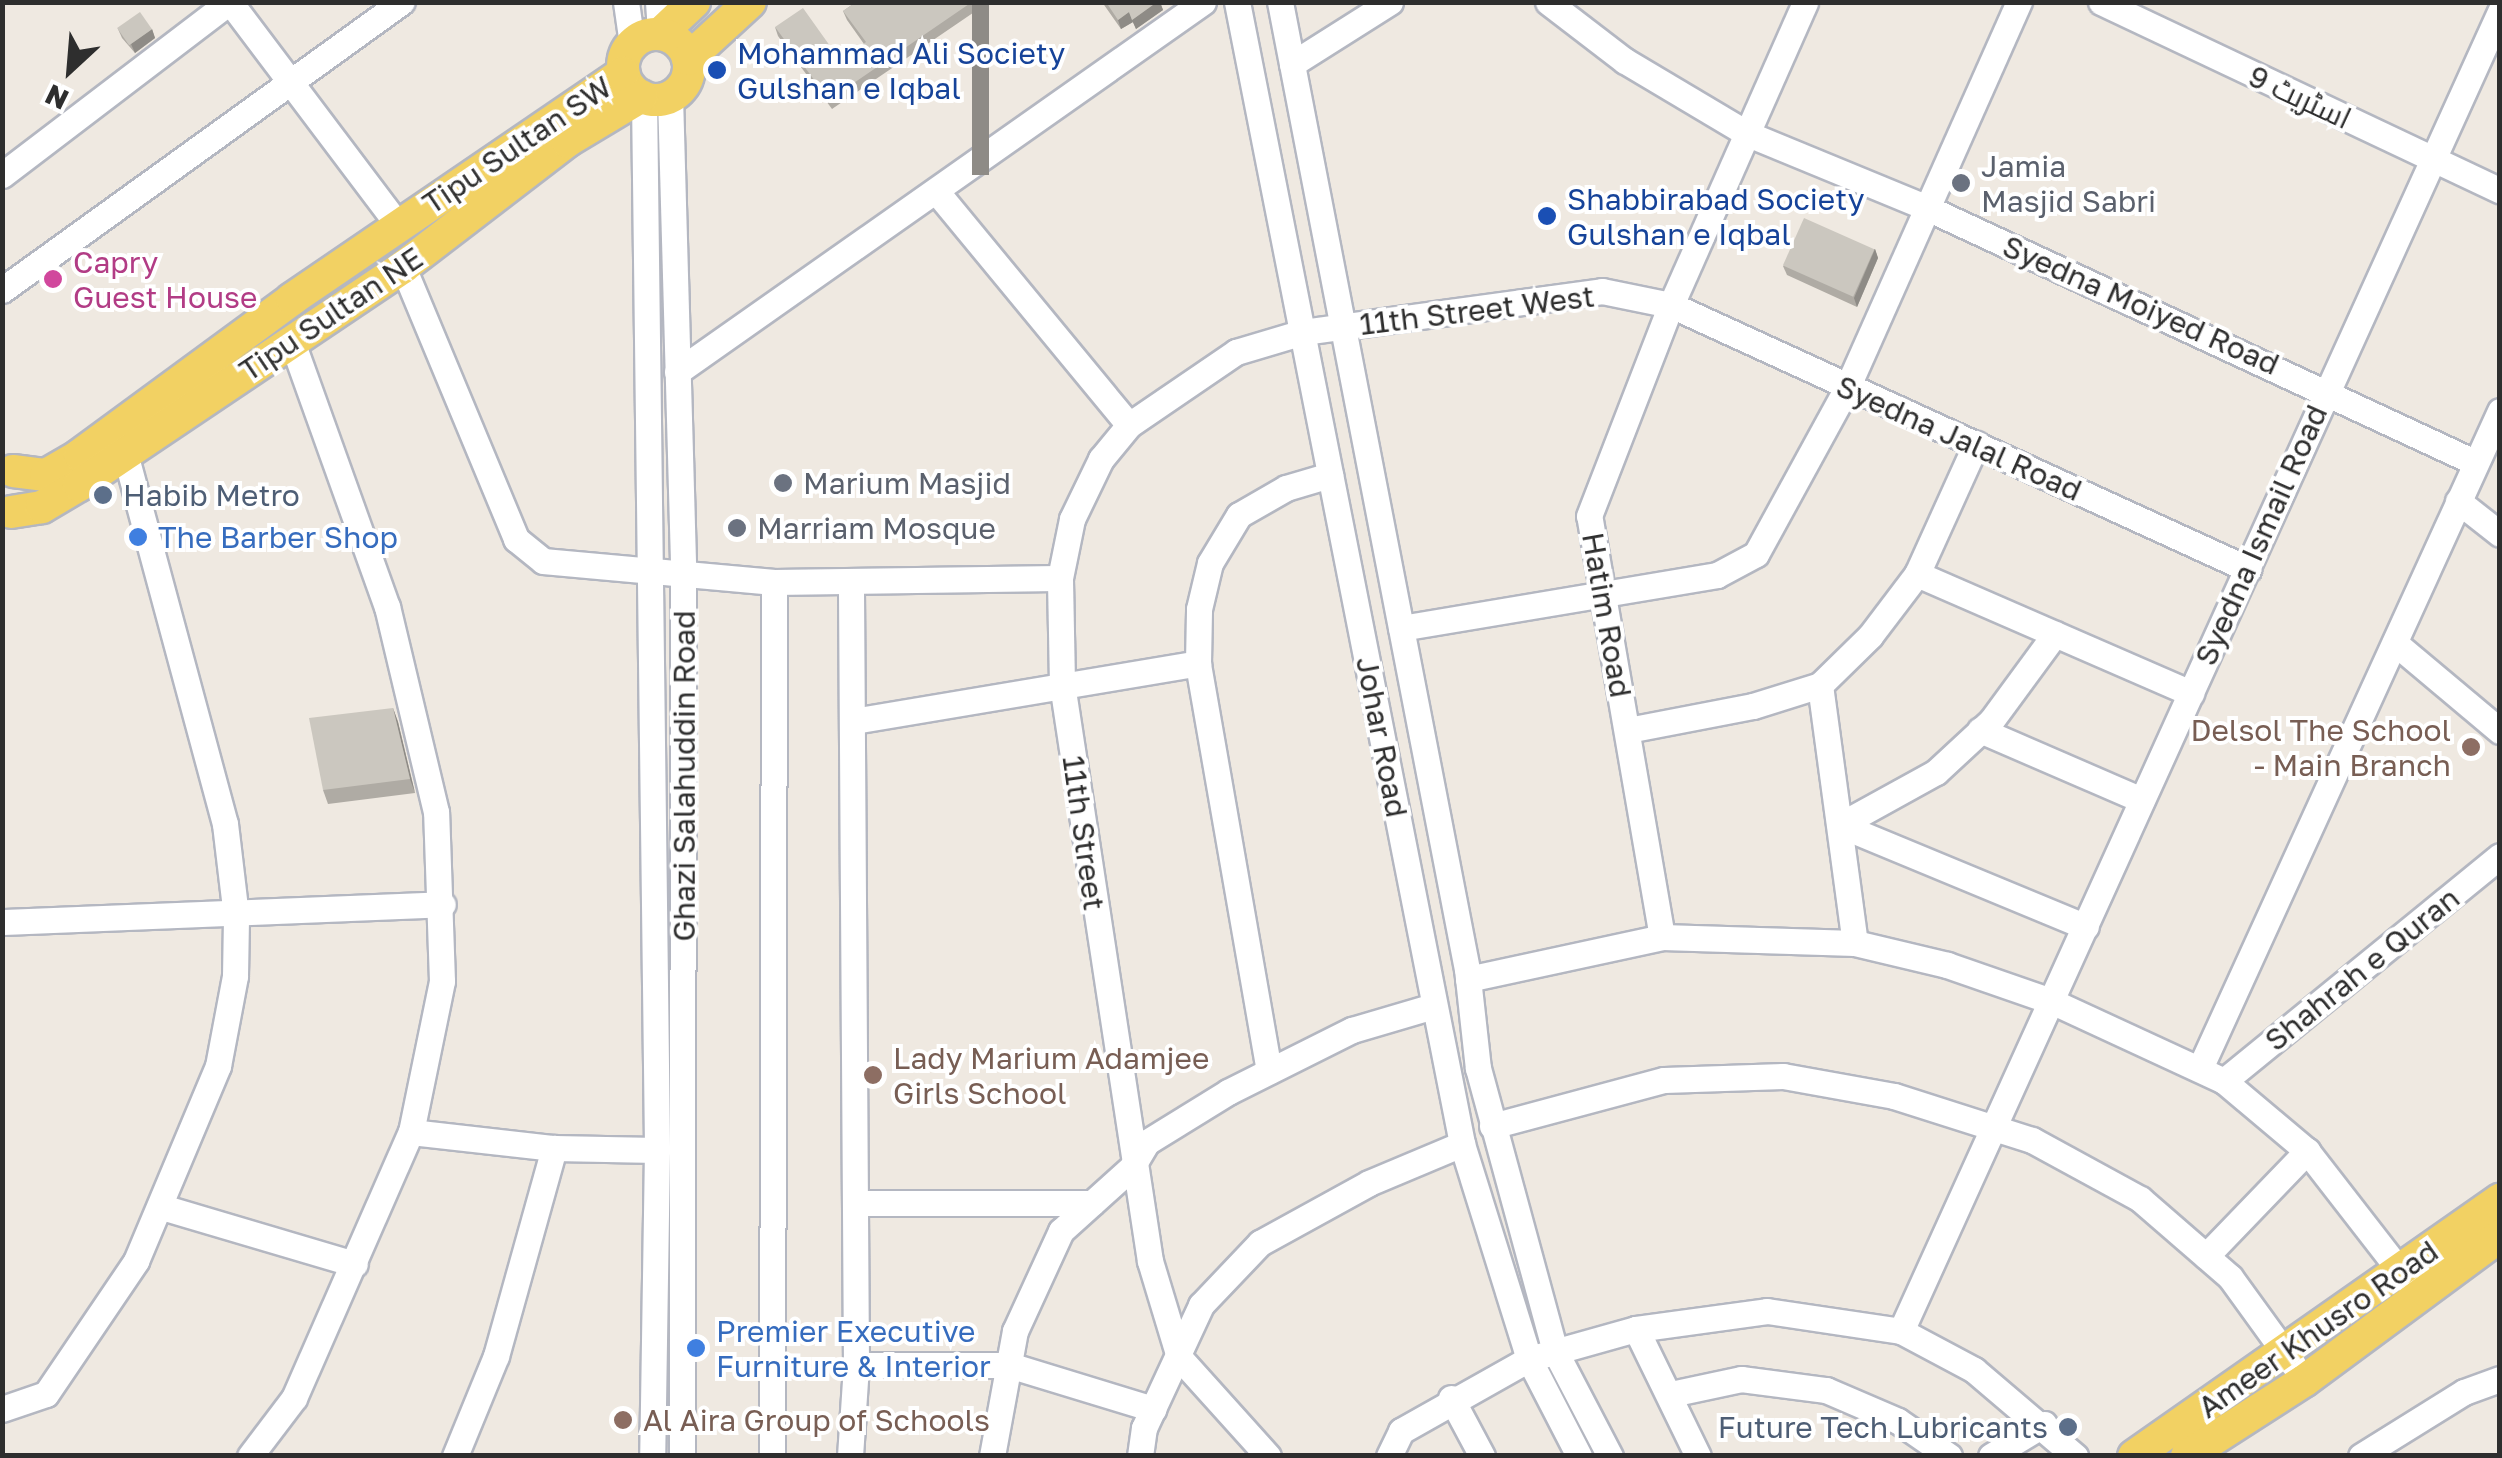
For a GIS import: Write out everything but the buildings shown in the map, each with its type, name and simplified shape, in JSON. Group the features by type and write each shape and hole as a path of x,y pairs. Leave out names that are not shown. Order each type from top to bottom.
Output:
{"main road":[{"path":"647,63 694,2"},
{"path":"647,63 678,42 688,59 750,2"},
{"name":"Tipu Sultan SW","path":"8,465 46,475 80,455 398,226 647,63"},
{"name":"Tipu Sultan NE","path":"8,465 7,517 42,506 404,267 567,142 647,63"},
{"name":"Ameer Khusro Road","path":"2410,1285 2500,1200"},
{"name":"Ameer Khusro Road","path":"2187,1456 2295,1367 2410,1285 2500,1236"},
{"name":"Ameer Khusro Road","path":"2134,1456 2295,1367"}],"street":[{"path":"2,175 230,2 295,83 398,226"},
{"path":"2,290 295,83 402,2"},
{"name":"Ghazi Salahuddin Road","path":"626,2 647,63 678,372 683,575 682,1456"},
{"path":"678,372 1203,2"},
{"name":"Johar Road","path":"1237,2 1462,1144 1530,1358 1579,1456"},
{"name":"Johar Road","path":"1280,2 1468,974 1492,1126 1555,1351 1610,1456"},
{"path":"1292,64 1390,2"},
{"name":"Syedna Moiyed Road","path":"1548,2 1625,62 1748,134 1925,207 2326,389 2474,462"},
{"name":"Hatim Road","path":"1662,937 1606,594 1589,516 1671,306 1805,2"},
{"path":"1358,613 1399,616 1606,594 1717,575 1756,554 1848,388 2019,2"},
{"name":"اسٹریٹ 9","path":"2101,2 2500,192"},
{"name":"Syedna Ismail Road","path":"1901,1331 2500,12"},
{"name":"Ghazi Salahuddin Road","path":"647,63 648,572 657,1150 652,1456"},
{"path":"936,191 1129,425"},
{"path":"404,267 526,552 560,568 774,582 1060,578"},
{"name":"11th Street West","path":"1342,328 1602,292 1671,306"},
{"name":"Syedna Jalal Road","path":"1671,306 2248,569"},
{"name":"11th Street","path":"1268,1456 1179,1357 1150,1261 1132,1166 1062,684 1060,578 1072,519 1100,459 1129,425 1236,352 1303,332 1342,328"},
{"path":"250,1456 294,1398 356,1264 410,1132 434,1040 443,904 436,812 386,607 292,342"},
{"path":"2201,1066 2500,411"},
{"path":"1628,730 1753,706 1820,685 1870,636 1916,574 1976,444"},
{"path":"2,1409 46,1394 97,1326 162,1207 218,1066 234,976 236,916 225,824 124,450"},
{"path":"1269,1072 1198,663 1198,609 1210,564 1239,516 1286,488 1330,475"},
{"path":"2458,501 2500,534"},
{"path":"1916,574 2191,693"},
{"path":"772,1456 774,582"},
{"path":"850,1456 856,1365 851,582"},
{"path":"1840,826 1899,798 1980,730 2055,634"},
{"path":"2395,643 2500,732"},
{"path":"853,722 1198,663"},
{"path":"1820,685 1855,943"},
{"path":"1980,730 2142,800"},
{"path":"1840,826 2086,927"},
{"name":"Shahrah e Quran","path":"2224,1081 2500,856"},
{"path":"2,922 236,916 443,904"},
{"path":"1428,979 1662,937 1855,943 2050,1000 2201,1066 2224,1081 2307,1150 2410,1285"},
{"path":"992,1456 1015,1330 1061,1231 1132,1166 1147,1142 1352,1030 1432,1006"},
{"path":"1492,1126 1664,1080 1784,1076 1894,1096 2032,1140 2140,1199 2206,1256 2295,1367"},
{"path":"410,1132 554,1148 657,1150"},
{"path":"1140,1456 1154,1410 1201,1305 1260,1243 1369,1183 1462,1144"},
{"path":"455,1456 496,1356 554,1148"},
{"path":"2206,1256 2307,1150"},
{"path":"855,1203 1092,1203"},
{"path":"162,1207 356,1264"},
{"path":"1389,1456 1401,1430 1450,1398 1530,1358 1636,1329 1767,1311 1901,1331 1974,1370 2044,1424 2075,1456"},
{"path":"1636,1329 1698,1456"},
{"path":"856,1365 1008,1365 1154,1410"},
{"path":"1671,1394 1741,1379 1826,1390 1898,1421 1949,1456"},
{"path":"2361,1456 2464,1392 2500,1379"},
{"path":"1450,1398 1482,1456"},
{"path":"1991,1456 2044,1424"}],"place":[{"name":"Mohammad Ali Society Gulshan e Iqbal","path":"717,70"},
{"name":"Jamia Masjid Sabri","path":"1961,183"},
{"name":"Shabbirabad Society Gulshan e Iqbal","path":"1547,216"},
{"name":"Capry Guest House","path":"53,279"},
{"name":"Marium Masjid","path":"783,483"},
{"name":"Habib Metro","path":"103,495"},
{"name":"Marriam Mosque","path":"737,528"},
{"name":"The Barber Shop","path":"138,537"},
{"name":"Delsol The School - Main Branch","path":"2471,747"},
{"name":"Lady Marium Adamjee Girls School","path":"873,1075"},
{"name":"Premier Executive Furniture & Interior","path":"696,1348"},
{"name":"Al Aira Group of Schools","path":"623,1420"},
{"name":"Future Tech Lubricants","path":"2068,1427"}]}
